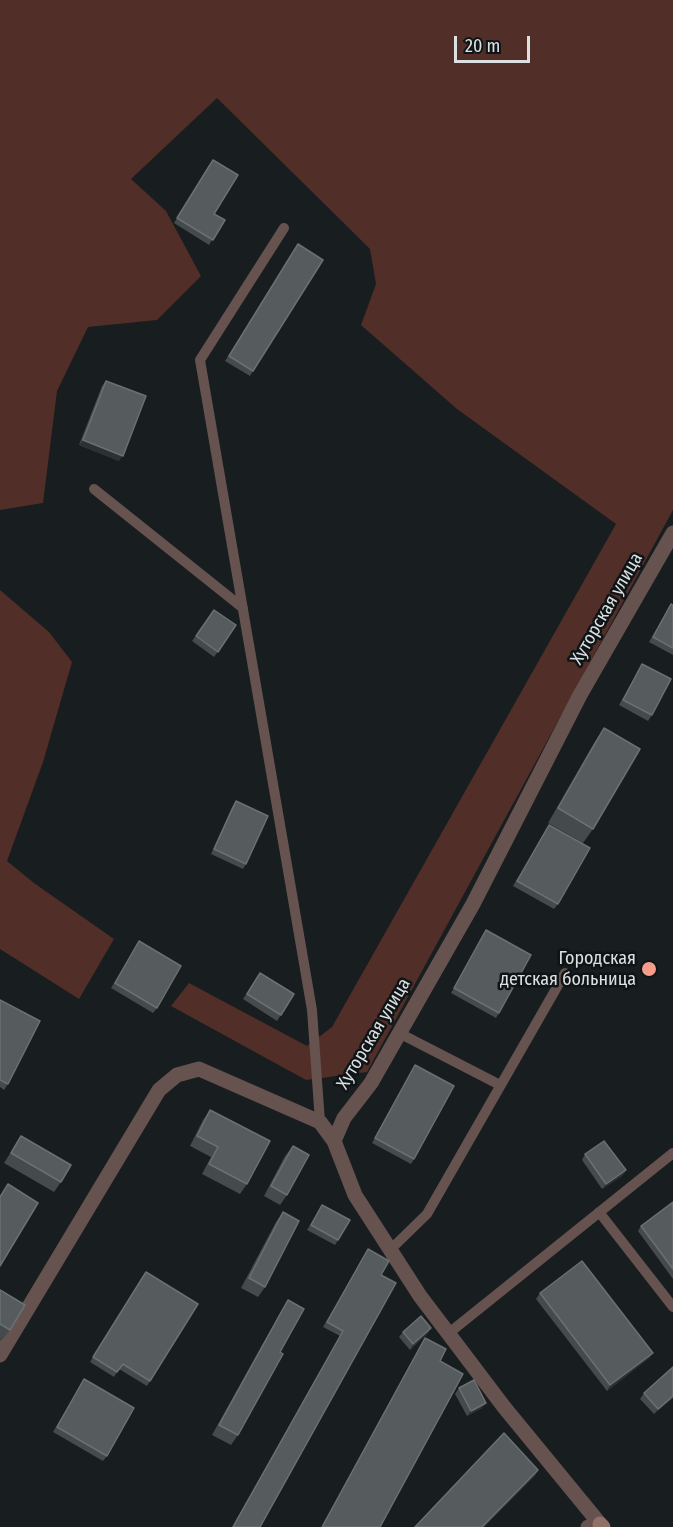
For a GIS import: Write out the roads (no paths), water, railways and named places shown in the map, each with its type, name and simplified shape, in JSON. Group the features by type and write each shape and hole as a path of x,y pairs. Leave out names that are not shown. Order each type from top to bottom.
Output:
{"street":[{"name":"Хуторская улица","path":"334,1141 344,1118 371,1083 473,904 580,695 673,533"},
{"path":"0,1355 159,1090 177,1075 199,1069 320,1122 334,1141 355,1195 420,1296 597,1526"}],"lane":[{"path":"284,228 200,360 312,1010 320,1122"},
{"path":"94,489 243,608"},
{"path":"390,1250 427,1214 565,973"},
{"path":"399,1033 500,1085"},
{"path":"449,1333 673,1153"},
{"path":"599,1212 673,1307"}],"place":[{"name":"Городская детская больница","path":"649,969"}]}
